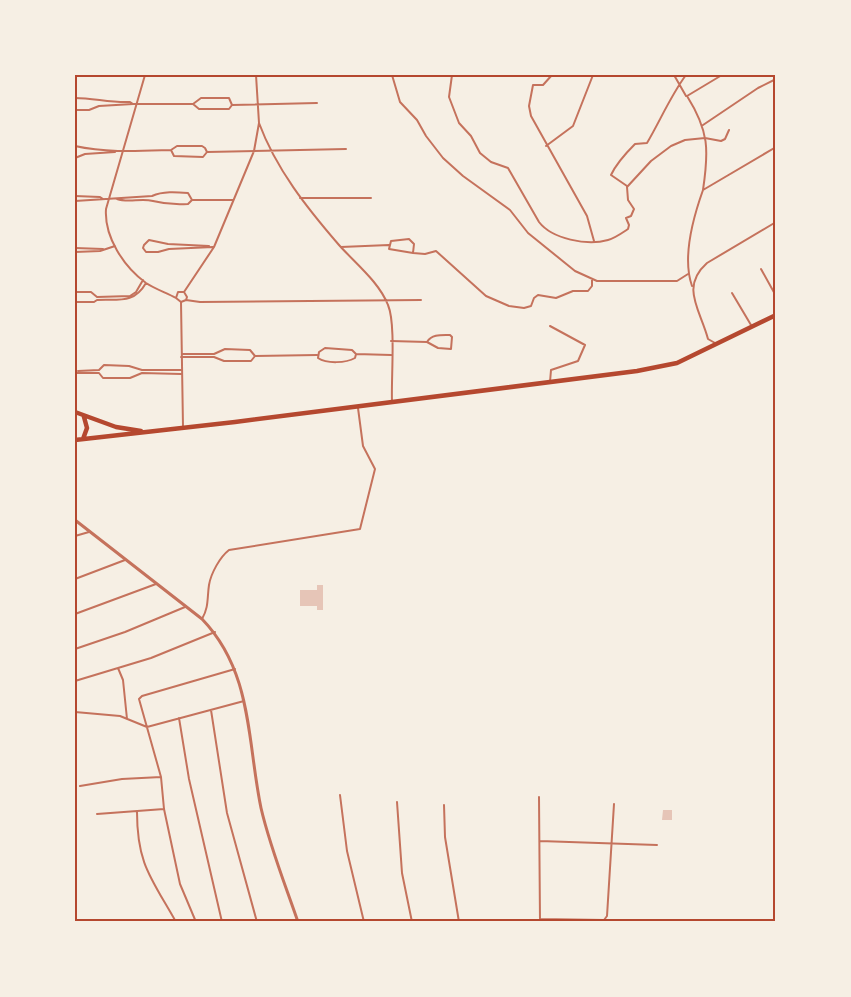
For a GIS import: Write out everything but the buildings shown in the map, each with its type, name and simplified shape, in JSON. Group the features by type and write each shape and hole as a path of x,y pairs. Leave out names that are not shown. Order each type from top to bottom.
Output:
{"highway":[{"path":"75,440 183,429 657,368 677,363 718,345 776,315"},
{"path":"75,412 116,427 147,432"},
{"path":"83,439 87,428 84,417"}],"street":[{"path":"146,75 106,209 106,224 110,238 127,263 145,281 181,302"},
{"path":"256,75 259,123 266,142 300,198 340,247 375,284 386,300 391,315 392,401"},
{"path":"392,75 400,102 417,120 443,158 463,176 510,210 528,233 575,271 592,280 677,281 688,274"},
{"path":"452,75 449,97 459,123 471,135 480,153 491,162 508,168 518,182 538,222 557,236 563,236 568,240 605,241 614,238 630,227 626,218 631,216 634,209 628,200 627,186 651,161 671,146 685,140 705,138 721,141 725,139 729,130"},
{"path":"552,75 543,86 533,85 529,106 533,122 587,216 594,241"},
{"path":"546,146 573,126 593,75"},
{"path":"674,75 703,125 707,162 703,190 688,253 688,274 708,339 718,345"},
{"path":"627,186 612,177 616,164 622,161 635,144 648,143 671,103 679,83 686,75"},
{"path":"687,96 722,75"},
{"path":"703,125 758,88 776,79"},
{"path":"75,98 133,104"},
{"path":"75,111 89,111 99,106 193,104 201,98 229,98 232,105"},
{"path":"99,101 99,106"},
{"path":"193,104 199,109 229,109 232,105 317,103"},
{"path":"184,292 214,247 254,151 259,123"},
{"path":"75,146 85,152 124,152 171,150 177,146 202,146 207,152"},
{"path":"703,190 776,147"},
{"path":"207,152 346,149"},
{"path":"171,150 174,156 203,157 207,152"},
{"path":"75,158 85,152"},
{"path":"75,201 180,192 188,193 192,200"},
{"path":"75,196 100,197 103,200"},
{"path":"152,196 152,201"},
{"path":"300,198 371,198"},
{"path":"115,199 152,201 171,205 188,204 192,200 233,201"},
{"path":"692,286 699,271 707,263 776,222"},
{"path":"340,247 389,245 394,240 409,239 414,244 413,253"},
{"path":"168,247 164,252 146,252 144,245 149,240 168,247 214,247"},
{"path":"389,245 392,250 413,253 425,254 436,251 486,296 509,306 524,309 531,306 538,295 556,298 573,291 588,291 592,286 592,280"},
{"path":"75,250 106,249 115,246"},
{"path":"761,269 776,296"},
{"path":"75,292 91,292 97,298 127,299 138,295 145,281"},
{"path":"176,298 178,292 184,292"},
{"path":"184,292 186,300"},
{"path":"732,293 752,328"},
{"path":"75,302 93,302 97,298"},
{"path":"181,302 186,300 200,302 420,300"},
{"path":"181,302 183,429"},
{"path":"550,326 585,345 578,361 551,370 550,382"},
{"path":"391,341 427,342 438,348 451,349 453,346 450,335 437,335 427,342"},
{"path":"317,355 325,348 352,350 356,354 391,355"},
{"path":"181,355 214,355 225,349 250,350 255,356"},
{"path":"317,355 323,362 348,361 355,358 356,354"},
{"path":"214,355 224,361 250,361 255,356 317,355"},
{"path":"99,372 104,365 129,366 138,370 181,372"},
{"path":"78,370 99,372"},
{"path":"99,372 103,378 130,378 138,374 181,372"},
{"path":"75,373 99,372"},
{"path":"202,619 207,609 209,582 220,560 229,550 360,529 375,469 363,446 357,406"},
{"path":"75,520 202,619 215,632 235,669 244,701 262,809 298,922"},
{"path":"75,536 89,532"},
{"path":"75,579 125,560"},
{"path":"75,614 156,584"},
{"path":"75,649 185,607"},
{"path":"75,681 171,651 215,632"},
{"path":"118,668 123,680 128,719"},
{"path":"195,922 180,884 164,809 161,777 140,697 235,669"},
{"path":"75,712 111,715 147,727 244,701"},
{"path":"212,710 227,813 257,922"},
{"path":"179,718 191,788 222,922"},
{"path":"80,786 161,777"},
{"path":"340,795 347,851 364,922"},
{"path":"539,797 540,921 601,921 607,916 614,804"},
{"path":"397,802 402,873 412,922"},
{"path":"444,805 445,837 459,922"},
{"path":"97,814 164,809"},
{"path":"137,812 142,860 154,886 176,922"},
{"path":"540,841 657,845"}]}
